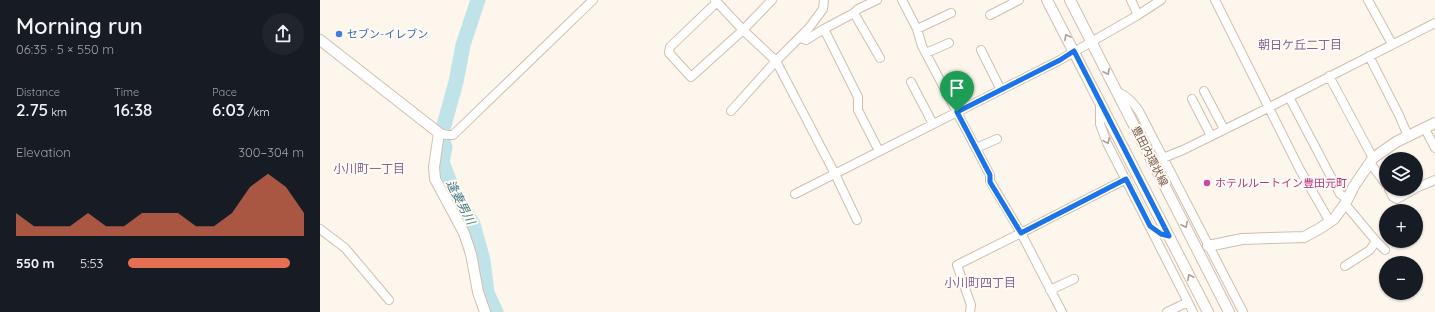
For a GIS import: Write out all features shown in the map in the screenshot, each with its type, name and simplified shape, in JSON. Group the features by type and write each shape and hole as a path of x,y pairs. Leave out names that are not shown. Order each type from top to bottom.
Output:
{"street":[{"path":"320,40 439,133 452,135 592,0"},
{"path":"772,0 743,30 691,77 669,53 670,47 716,1 743,30 776,61 858,220"},
{"path":"732,111 776,61 800,38 823,10 824,0"},
{"path":"800,38 806,40 876,0"},
{"path":"902,0 917,29 922,46 990,175 990,182 1021,233 1062,312"},
{"path":"990,15 1019,0"},
{"name":"豊田内環状線","path":"1070,0 1229,312"},
{"path":"1131,0 1138,15"},
{"path":"795,194 1060,60 1161,0"},
{"path":"1215,0 1299,168 1330,222"},
{"path":"1368,0 1392,44"},
{"name":"豊田内環状線","path":"1047,2 1074,51 1208,312"},
{"path":"854,13 880,58"},
{"path":"917,29 951,13"},
{"path":"1163,158 1183,150 1435,23"},
{"path":"824,29 858,97 858,110 879,151"},
{"path":"926,53 949,43"},
{"path":"981,50 1001,90"},
{"path":"1369,56 1400,115 1408,136"},
{"path":"1329,76 1379,172"},
{"path":"910,82 933,124"},
{"path":"1204,91 1224,129"},
{"path":"1118,92 1134,103 1243,312"},
{"path":"1289,97 1340,194 1379,240"},
{"path":"1192,100 1211,136"},
{"path":"1100,104 1100,124 1107,143 1193,312"},
{"path":"1208,246 1242,239 1304,237 1319,229 1334,219 1354,186 1372,161 1396,142 1435,123"},
{"path":"1425,129 1435,148"},
{"path":"439,133 434,167 435,179 464,233 471,254 476,287 485,312"},
{"path":"976,148 997,139"},
{"path":"970,312 971,305 957,265 1126,179"},
{"path":"1423,185 1435,180"},
{"path":"1392,196 1396,199 1402,196"},
{"path":"1174,204 1192,214"},
{"path":"1150,226 1161,234 1169,236"},
{"path":"320,228 345,248 388,300"},
{"path":"1345,266 1379,246"},
{"path":"1174,274 1172,265 1176,251"},
{"path":"1050,290 1074,279"},
{"path":"1167,312 1188,302"}],"waterway":[{"name":"逢妻男川","path":"478,0 463,45 456,82 441,136 445,147 442,162 455,196 473,224 483,260 487,293 496,312"}],"place":[{"name":"セブン-イレブン","path":"339,34"},
{"name":"ホテルルートイン豊田元町","path":"1207,183"}],"district":[{"name":"朝日ケ丘二丁目","path":"1300,44"},
{"name":"小川町一丁目","path":"369,168"},
{"name":"小川町四丁目","path":"980,282"}],"route":[{"path":"1074,51 1169,236 1161,234 1150,226 1126,179 1021,233 990,182 990,175 957,112 1060,60 1074,51"}]}
